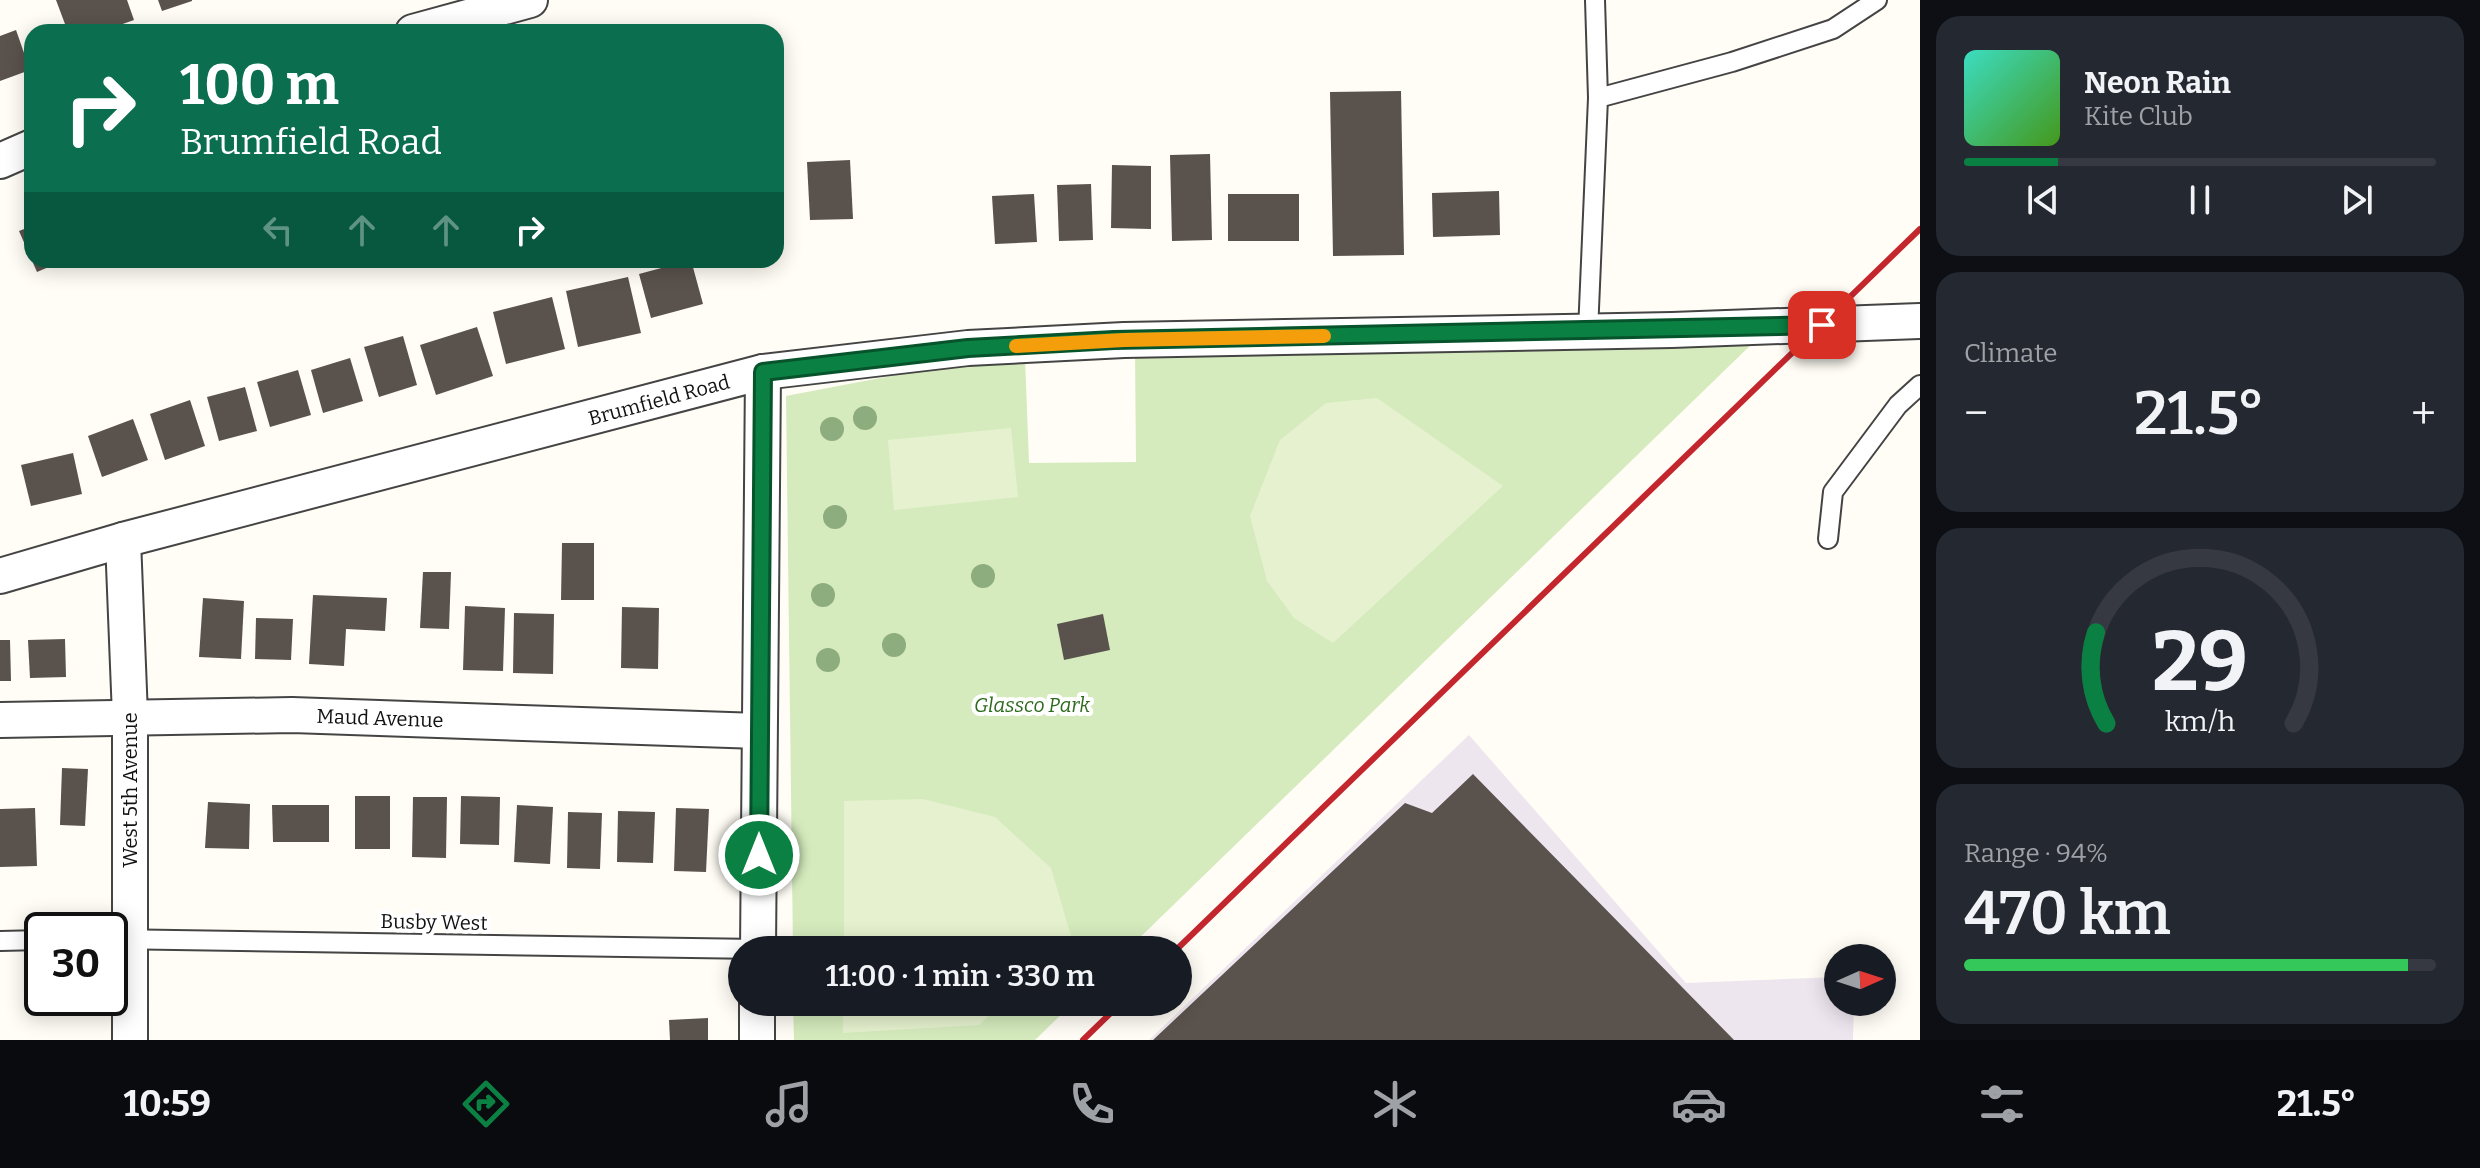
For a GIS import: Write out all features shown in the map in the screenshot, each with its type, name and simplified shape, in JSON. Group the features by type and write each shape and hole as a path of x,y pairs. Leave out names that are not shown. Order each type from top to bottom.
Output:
{"street":[{"path":"442,24 530,0"},
{"path":"0,161 24,150"},
{"name":"Brumfield Road","path":"0,576 123,540 763,372 968,348 1114,340 1588,332 1920,321"},
{"path":"758,936 763,372"},
{"name":"West 5th Avenue","path":"121,912 130,716 123,540"},
{"name":"Maud Avenue","path":"0,720 292,715 759,731"},
{"name":"West 5th Avenue","path":"128,1016 130,1040"},
{"path":"757,1016 757,1040"}],"lane":[{"path":"1588,332 1598,98 1595,0"},
{"path":"1598,98 1732,62 1833,29 1877,0"},
{"path":"1828,539 1833,492 1898,405 1920,385"},
{"name":"Busby West","path":"128,939 728,949"},
{"path":"0,941 24,940"}],"shaded area":[{"path":"1469,735 1686,983 1824,978 1824,1016 1854,1016 1853,1040 1149,1040 1174,1016 1192,1016 1192,999"}],"green space":[{"name":"Glassco Park","path":"1759,337 1141,936 793,936 786,396 901,374 1025,358 1029,463 1136,462 1135,351"},
{"path":"1377,398 1503,486 1333,643 1294,618 1267,581 1250,516 1280,440 1326,403"},
{"path":"1011,428 1018,497 894,510 888,440"},
{"path":"923,799 995,817 1051,868 1071,936 844,936 844,801"},
{"path":"793,1016 1060,1016 1035,1040 794,1040"},
{"path":"843,1016 988,1016 979,1025 843,1033"}],"building":[{"path":"56,0 127,0 134,20 123,24 65,24"},
{"path":"158,0 192,0 192,1 162,11"},
{"path":"16,30 24,53 24,72 0,81 0,36"},
{"path":"1401,91 1404,255 1333,256 1330,92"},
{"path":"1210,154 1212,240 1172,241 1170,155"},
{"path":"850,160 853,219 810,220 807,162"},
{"path":"1112,165 1151,166 1151,229 1111,228"},
{"path":"1091,184 1093,240 1059,241 1057,185"},
{"path":"1499,191 1500,235 1433,237 1432,193"},
{"path":"1034,194 1037,242 995,244 992,196"},
{"path":"1228,194 1299,194 1299,241 1228,241"},
{"path":"661,268 693,268 703,304 651,318 639,274"},
{"path":"628,277 641,333 578,347 566,291"},
{"path":"552,297 565,349 506,364 493,312"},
{"path":"477,327 493,376 436,395 420,345"},
{"path":"403,336 417,385 379,397 364,347"},
{"path":"350,358 363,401 323,413 311,370"},
{"path":"298,370 311,415 270,427 257,382"},
{"path":"245,387 257,431 219,441 207,397"},
{"path":"190,400 205,446 165,460 150,414"},
{"path":"133,419 148,460 102,477 88,436"},
{"path":"73,453 82,494 31,506 21,465"},
{"path":"562,543 594,543 594,600 561,600"},
{"path":"423,572 451,572 449,629 420,628"},
{"path":"313,595 387,598 385,631 346,629 344,666 309,664"},
{"path":"203,598 244,601 241,659 199,657"},
{"path":"465,606 505,608 503,671 463,670"},
{"path":"622,607 659,608 658,669 621,668"},
{"path":"514,613 554,614 553,674 513,673"},
{"path":"1103,614 1110,650 1064,660 1057,624"},
{"path":"256,618 293,619 291,660 255,659"},
{"path":"65,639 66,677 30,678 28,640"},
{"path":"0,640 10,640 11,681 0,681"},
{"path":"62,768 88,769 85,826 60,825"},
{"path":"1473,774 1734,1040 1153,1040 1179,1016 1192,1016 1192,1003 1405,803 1432,813"},
{"path":"355,796 390,796 390,849 355,849"},
{"path":"461,796 500,797 499,845 460,844"},
{"path":"413,797 447,797 446,858 412,857"},
{"path":"208,802 250,804 249,849 205,848"},
{"path":"272,805 329,805 329,842 273,842"},
{"path":"517,805 553,807 550,864 514,862"},
{"path":"35,808 37,866 0,867 0,809"},
{"path":"676,808 709,809 706,872 674,871"},
{"path":"618,811 655,812 653,863 617,862"},
{"path":"568,812 602,813 600,869 567,868"},
{"path":"708,1018 708,1040 670,1040 669,1020"}],"railway":[{"path":"1190,936 1920,229"},
{"path":"1083,1040 1108,1016"}],"slow traffic":[{"path":"1016,346 1124,340 1324,336"}],"route":[{"path":"759,855 763,372 968,348 1114,340 1822,325"}]}
